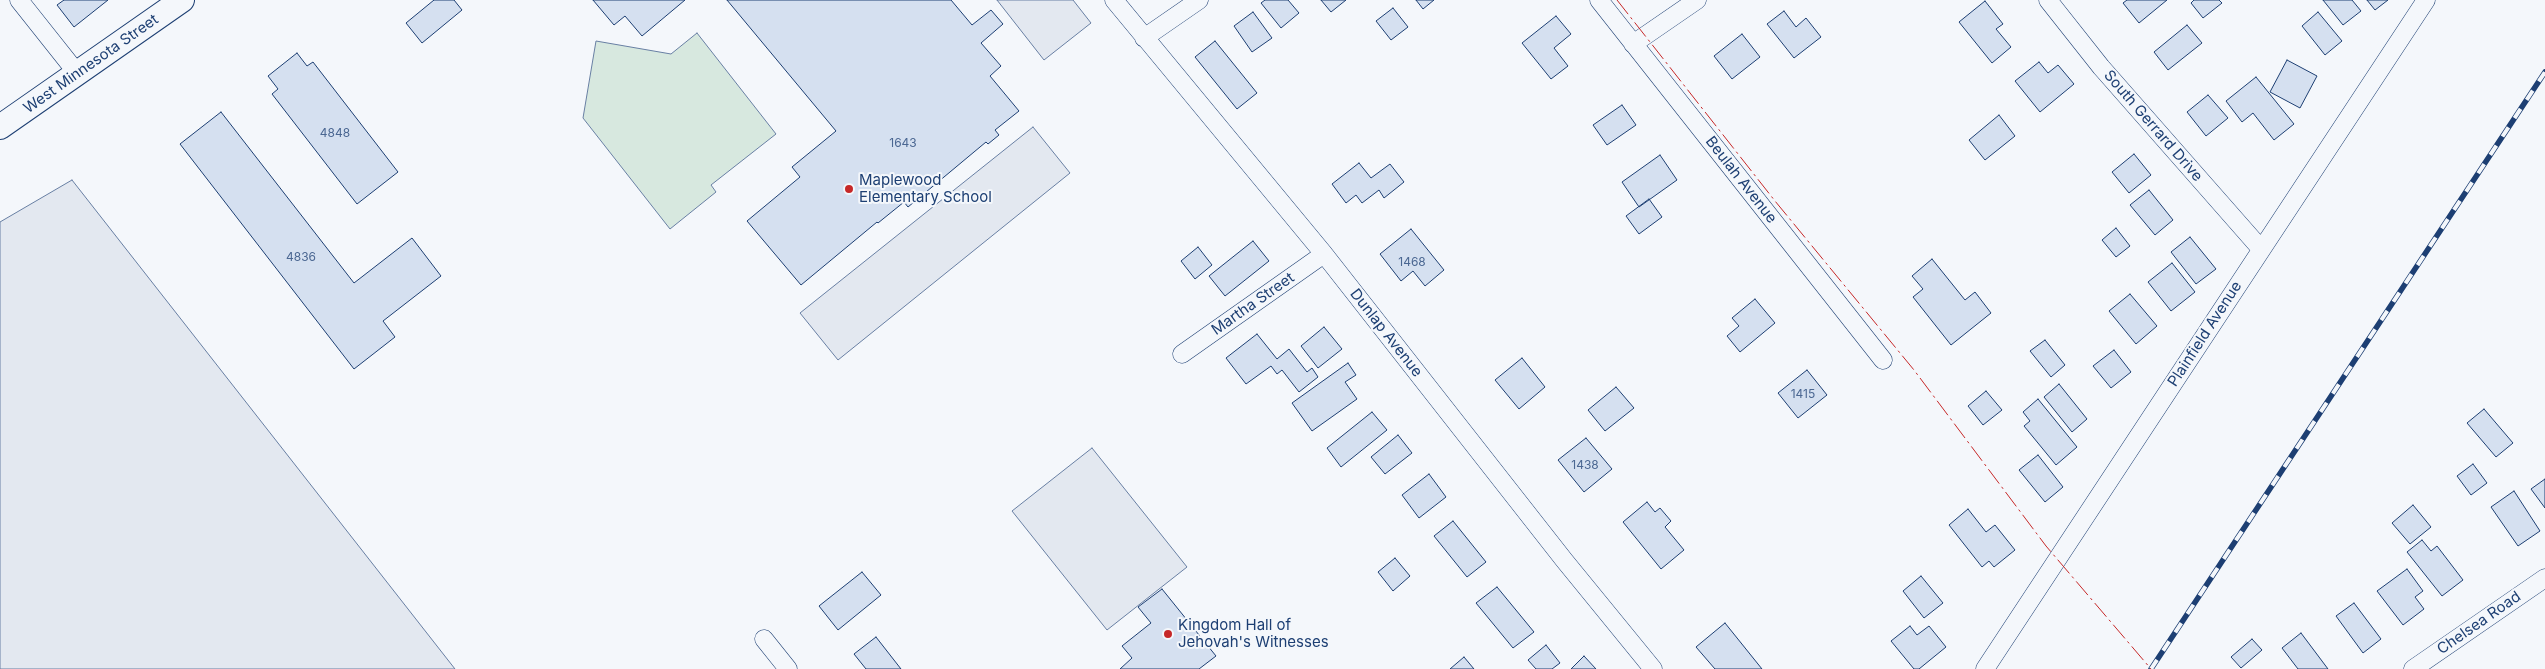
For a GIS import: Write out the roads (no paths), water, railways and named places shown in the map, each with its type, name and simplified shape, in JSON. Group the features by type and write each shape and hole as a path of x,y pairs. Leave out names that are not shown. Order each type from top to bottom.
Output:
{"street":[{"path":"19,0 78,73"},
{"name":"West Minnesota Street","path":"0,127 182,0"},
{"name":"Dunlap Avenue","path":"1114,0 1324,254 1564,560 1653,669"},
{"path":"1144,38 1199,0"},
{"name":"Beulah Avenue","path":"1599,0 1883,360"},
{"path":"1634,44 1697,0"},
{"name":"South Gerrard Drive","path":"2048,0 2100,67 2261,249"},
{"name":"Plainfield Avenue","path":"1985,669 2426,0"},
{"name":"Martha Street","path":"1182,354 1324,254"},
{"name":"Chelsea Road","path":"2413,669 2545,578"},
{"path":"764,639 788,669"}],"railway":[{"path":"2151,669 2545,72"}],"place":[{"name":"Maplewood Elementary School","path":"849,189"},
{"name":"Kingdom Hall of Jehovah's Witnesses","path":"1168,634"}]}
